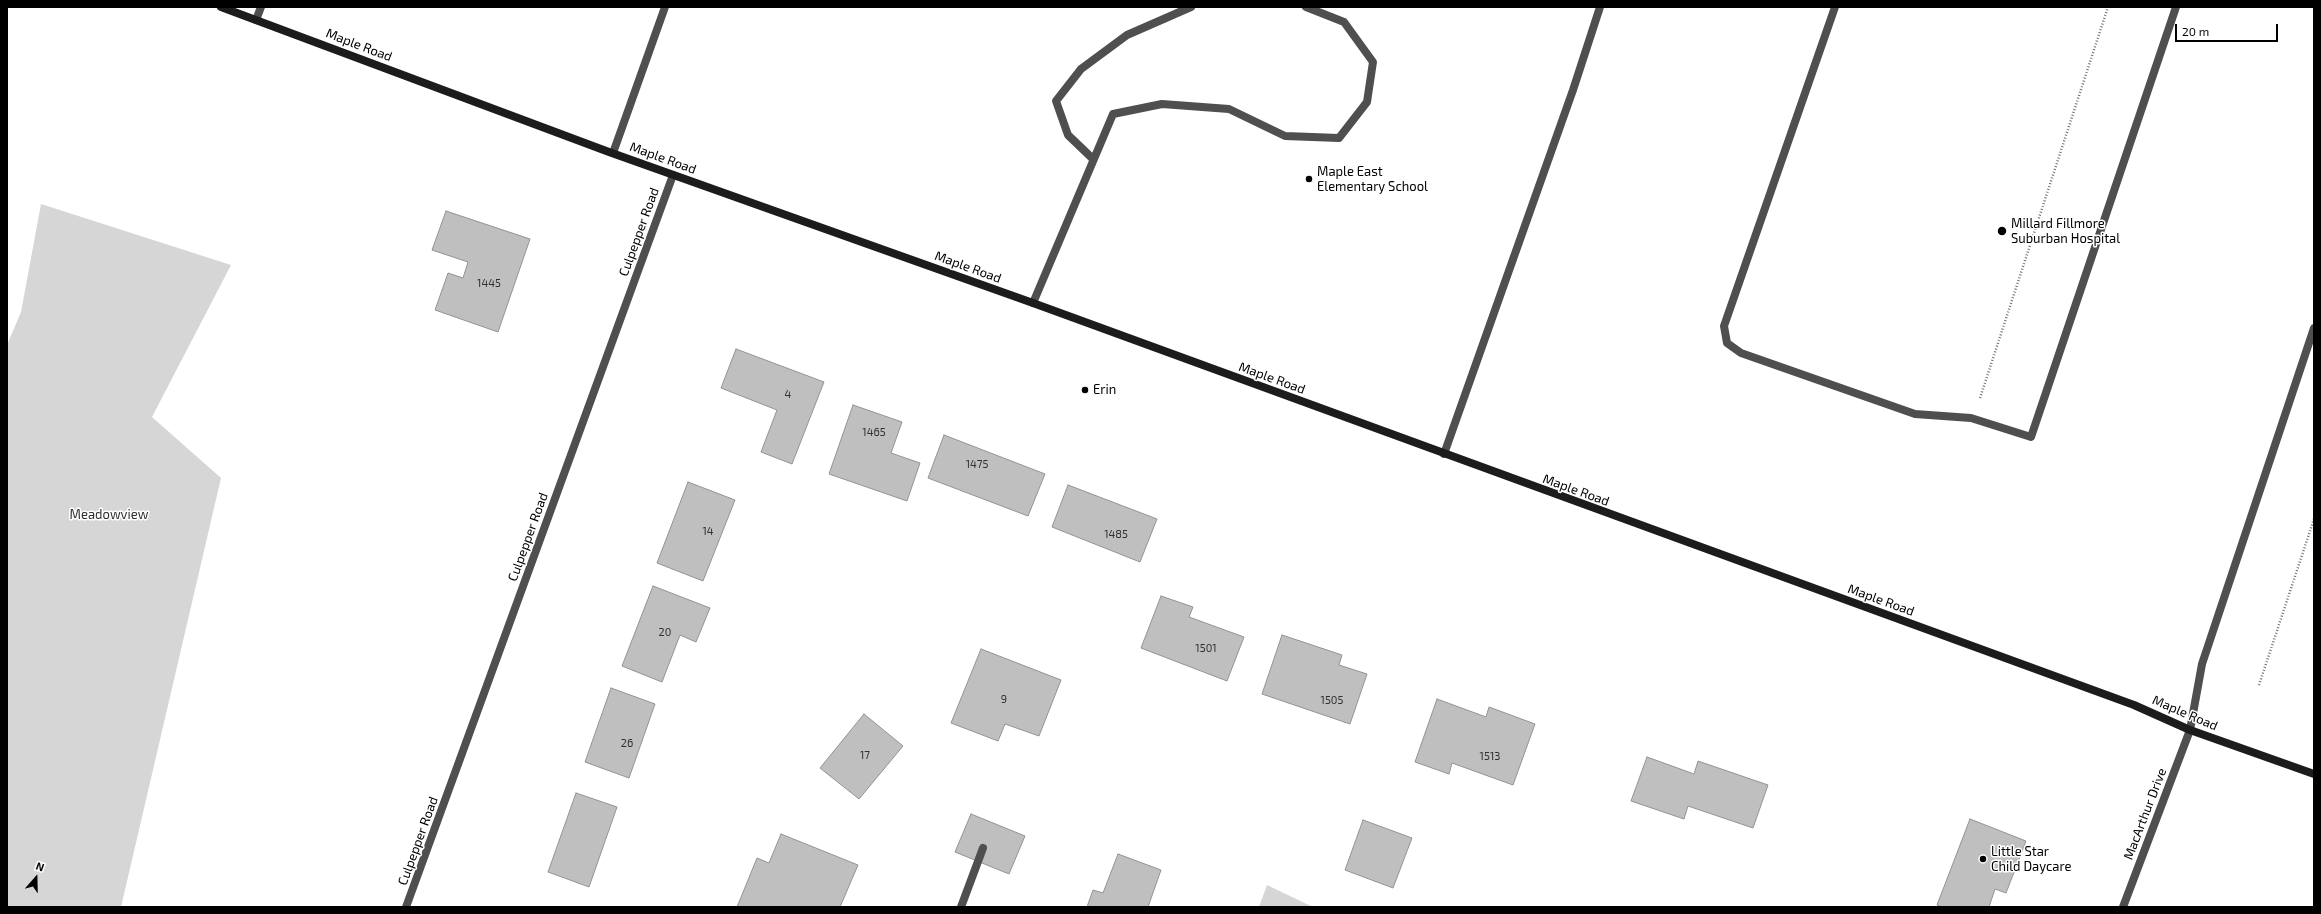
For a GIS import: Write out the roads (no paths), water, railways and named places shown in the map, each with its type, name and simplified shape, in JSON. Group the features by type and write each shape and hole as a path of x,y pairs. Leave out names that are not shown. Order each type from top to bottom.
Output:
{"main road":[{"name":"Maple Road","path":"221,7 673,175 1033,303 2134,705 2190,730 2314,774"}],"street":[{"path":"256,20 261,7"},
{"path":"613,153 665,7"},
{"path":"1093,159 1068,135 1056,101 1081,69 1127,35 1191,7"},
{"path":"1033,303 1113,114 1162,104 1229,109 1285,136 1339,138 1367,102 1373,62 1344,22 1306,7"},
{"path":"1444,454 1600,7"},
{"path":"1835,7 1724,326 1727,343 1741,353 1915,414 1972,418 2031,437 2176,7"},
{"name":"Culpepper Road","path":"406,907 673,175"},
{"name":"MacArthur Drive","path":"2123,907 2190,730 2202,664 2314,328"},
{"path":"961,907 983,848"}],"place":[{"name":"Maple East Elementary School","path":"1309,179"},
{"name":"Millard Fillmore Suburban Hospital","path":"2002,231"},
{"name":"Erin","path":"1085,390"},
{"name":"Little Star Child Daycare","path":"1983,859"}],"park label":[{"name":"Meadowview","path":"109,515"}]}
